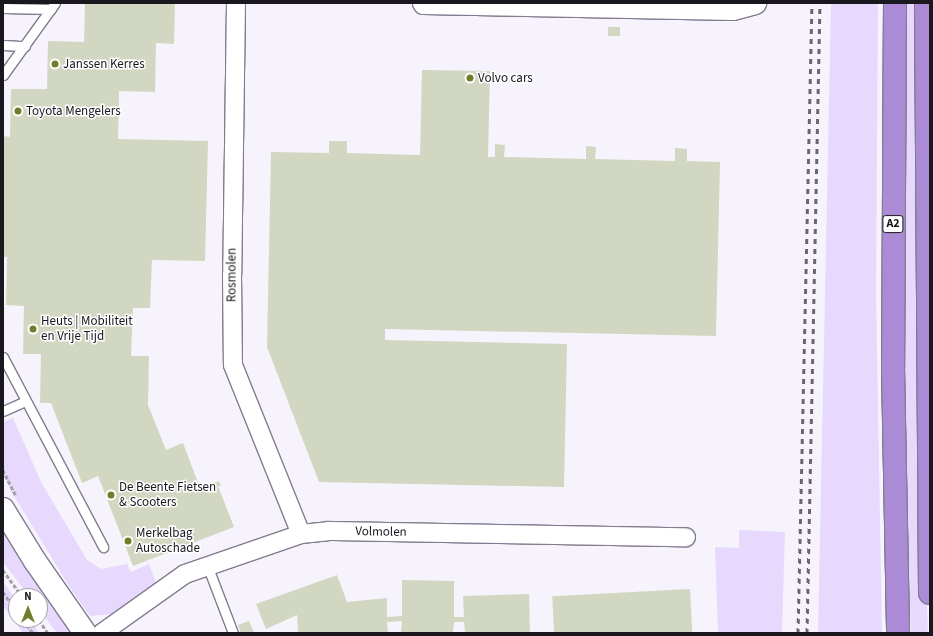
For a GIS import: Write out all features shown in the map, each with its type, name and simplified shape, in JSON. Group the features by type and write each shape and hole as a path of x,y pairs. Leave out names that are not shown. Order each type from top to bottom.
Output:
{"highway":[{"name":"A2","path":"895,3 893,353 898,633"},
{"path":"926,3 930,593"}],"street":[{"name":"Rosmolen","path":"236,3 232,275 233,365 301,534"},
{"path":"424,3 733,9 755,3"},
{"path":"3,509 35,561 85,633"},
{"name":"Volmolen","path":"102,633 171,582 207,565 301,534 328,531 686,537"}],"lane":[{"path":"3,8 53,6"},
{"path":"3,75 53,6"},
{"path":"3,45 25,46"},
{"path":"3,357 103,548"},
{"path":"3,411 25,401"},
{"path":"207,565 233,633"}],"path":[{"path":"3,570 16,588"}],"shaded area":[{"path":"831,3 878,3 876,293 882,633 818,633"},
{"path":"904,3 919,3 918,352 928,633 911,633 902,353"},
{"path":"13,418 41,482 87,560 101,569 127,564 131,572 149,564 156,583 112,614 90,616 69,586 11,491 3,474 3,422"},
{"path":"3,527 43,588 23,588 3,562"},
{"path":"739,530 785,532 782,633 718,633 715,547 739,548"},
{"path":"3,582 8,589 8,613 3,606"},
{"path":"48,596 72,633 57,633 48,621"},
{"path":"19,628 36,628 39,633 23,633"}],"building":[{"path":"85,3 175,3 174,44 156,43 155,92 119,91 118,139 208,141 205,261 152,260 150,308 133,308 131,356 149,356 148,405 166,450 183,443 200,488 219,481 221,486 218,486 234,527 133,566 98,476 82,483 51,403 40,403 41,354 23,354 24,306 6,305 7,257 3,257 3,136 10,137 11,89 47,89 48,41 84,42"},
{"path":"608,27 620,27 620,36 608,36"},
{"path":"422,70 490,71 488,157 495,157 495,144 505,145 504,157 586,159 586,146 596,147 595,159 675,161 675,148 687,149 687,161 720,162 716,336 385,329 385,340 567,344 564,487 319,482 267,347 271,152 329,153 329,141 347,141 347,153 420,155"},
{"path":"337,575 347,602 387,598 387,617 402,616 402,580 454,581 454,617 464,617 463,596 529,594 530,633 465,633 464,622 454,622 453,633 401,633 402,621 387,622 388,633 298,633 297,615 266,629 256,604"},
{"path":"690,589 692,633 554,633 552,596"},
{"path":"249,621 254,633 241,633 238,625"}],"railway":[{"path":"798,633 812,3"},
{"path":"807,633 820,3"}],"place":[{"name":"Janssen Kerres","path":"55,64"},
{"name":"Volvo cars","path":"470,78"},
{"name":"Toyota Mengelers","path":"18,111"},
{"name":"Heuts | Mobiliteit en Vrije Tijd","path":"33,329"},
{"name":"De Beente Fietsen & Scooters","path":"111,495"},
{"name":"Merkelbag Autoschade","path":"128,541"}]}
